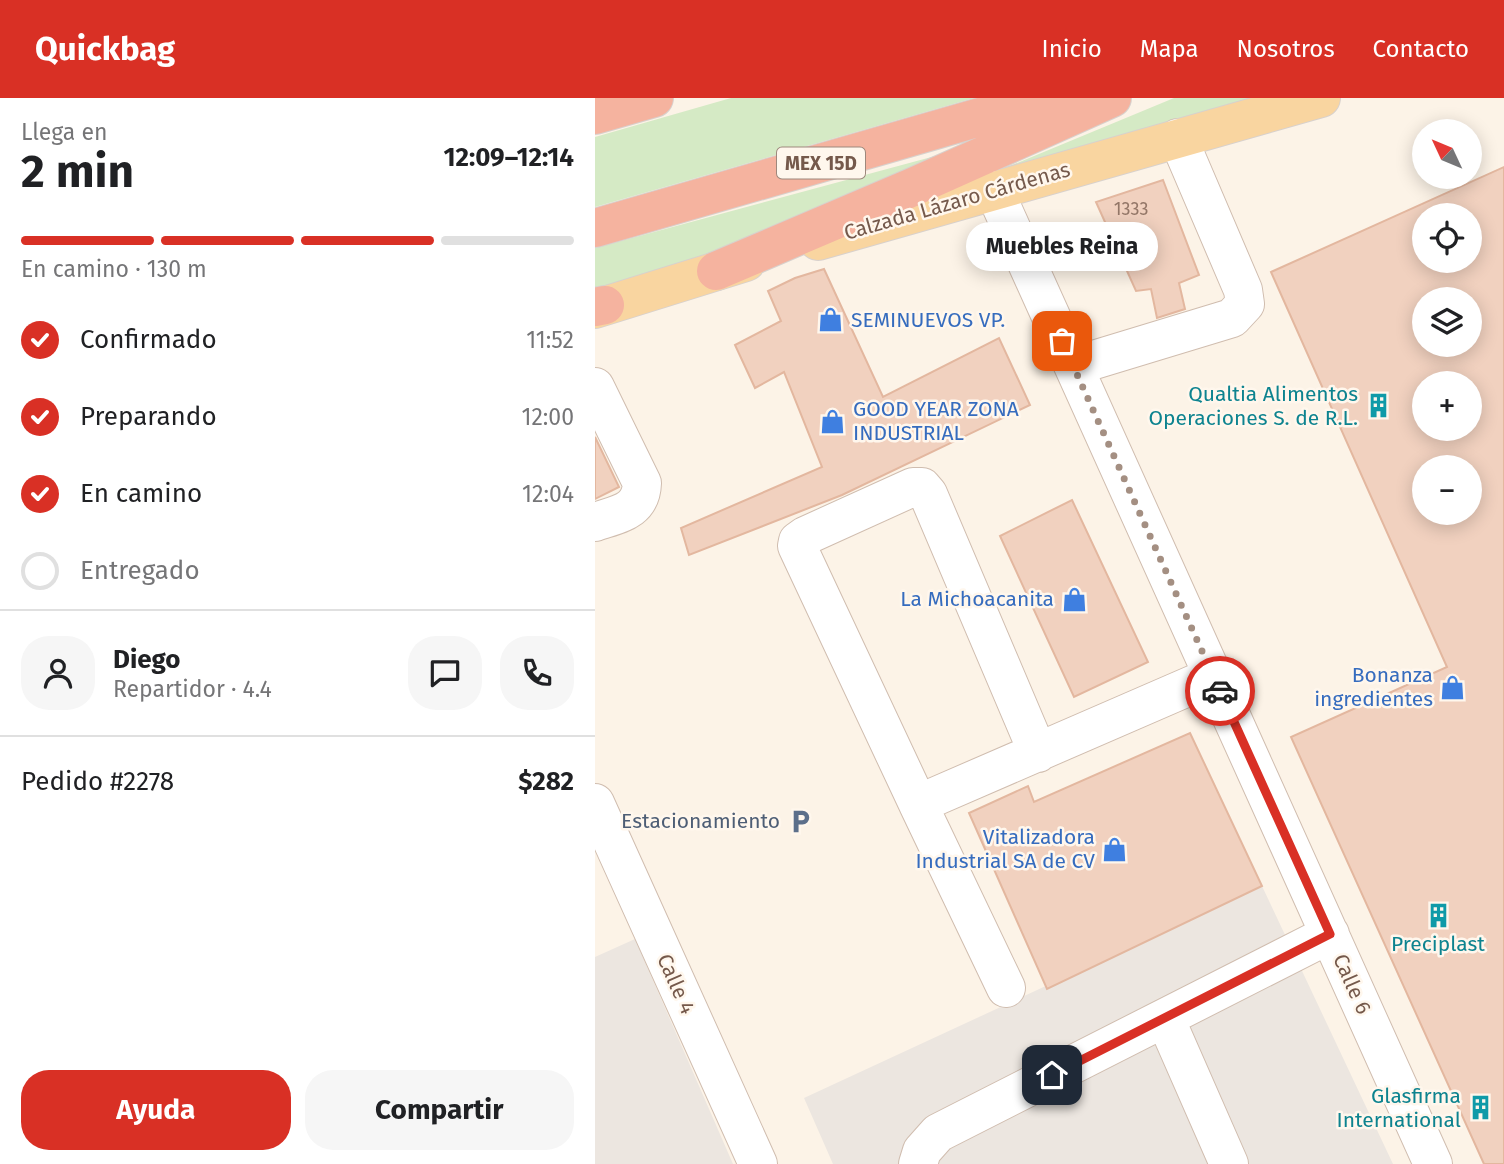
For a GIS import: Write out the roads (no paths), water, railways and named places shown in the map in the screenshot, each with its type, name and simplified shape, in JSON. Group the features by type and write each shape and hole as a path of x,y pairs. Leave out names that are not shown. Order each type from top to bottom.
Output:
{"highway":[{"path":"595,115 654,98"},
{"name":"MEX 15D","path":"595,228 1046,98"},
{"path":"716,271 1112,98"}],"main road":[{"name":"Calzada Lázaro Cárdenas","path":"598,307 994,190 1321,98"}],"street":[{"path":"1074,366 1232,318 1245,304 1243,290 1178,138"},
{"name":"Calle 6","path":"994,190 1433,1164"},
{"path":"595,387 642,483 640,500 633,507 595,523"},
{"path":"1006,988 797,546 798,541 913,487 922,487 929,494 1038,753"},
{"path":"918,804 1213,676"},
{"name":"Calle 4","path":"595,803 758,1164"},
{"path":"918,1164 922,1150 939,1132 1330,934"},
{"path":"1165,1018 1229,1164"}],"place":[{"name":"SEMINUEVOS VP.","path":"831,320"},
{"name":"Muebles Reina","path":"1062,341"},
{"name":"Qualtia Alimentos Operaciones S. de R.L.","path":"1378,406"},
{"name":"GOOD YEAR ZONA INDUSTRIAL","path":"833,421"},
{"name":"La Michoacanita","path":"1074,599"},
{"name":"Bonanza ingredientes","path":"1453,687"},
{"name":"Estacionamiento","path":"800,821"},
{"name":"Vitalizadora Industrial SA de CV","path":"1115,849"},
{"name":"Preciplast","path":"1438,915"},
{"name":"Glasfirma International","path":"1481,1108"}]}
